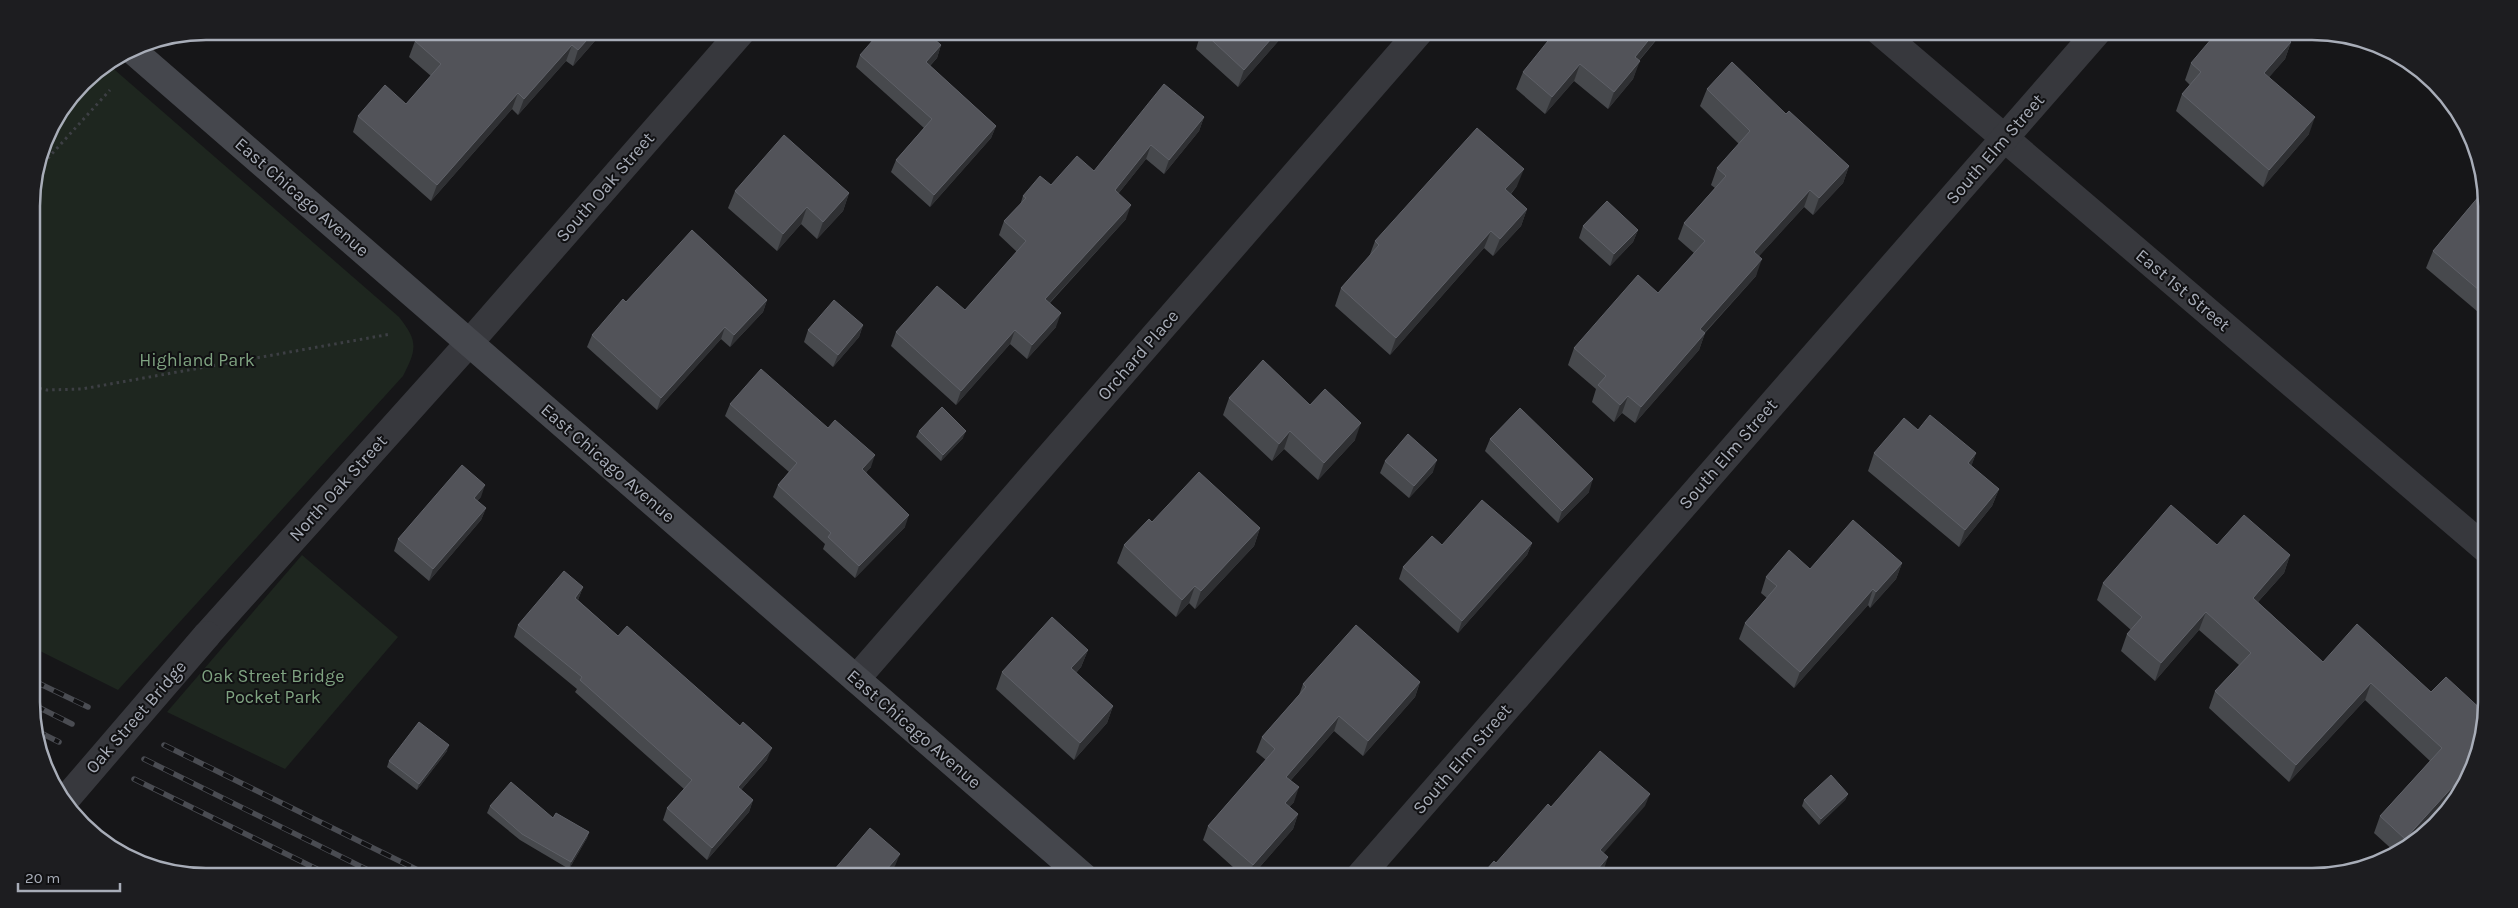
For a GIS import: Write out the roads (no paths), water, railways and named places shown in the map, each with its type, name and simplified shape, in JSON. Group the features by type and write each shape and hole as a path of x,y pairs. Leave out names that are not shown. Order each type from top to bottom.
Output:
{"main road":[{"name":"East Chicago Avenue","path":"138,55 1074,868"}],"street":[{"name":"South Oak Street","path":"470,342 734,40"},
{"name":"Orchard Place","path":"856,679 1412,40"},
{"name":"East 1st Street","path":"1890,40 2478,542"},
{"name":"South Elm Street","path":"1366,868 2090,40"},
{"name":"North Oak Street","path":"207,635 470,342"},
{"name":"Oak Street Bridge","path":"69,795 207,635"}],"railway":[{"path":"40,684 88,707"},
{"path":"40,708 72,724"},
{"path":"43,734 59,742"},
{"path":"164,745 414,868"},
{"path":"144,759 364,868"},
{"path":"134,779 315,868"}],"park label":[{"name":"Highland Park","path":"197,360"},
{"name":"Oak Street Bridge Pocket Park","path":"273,686"}]}
